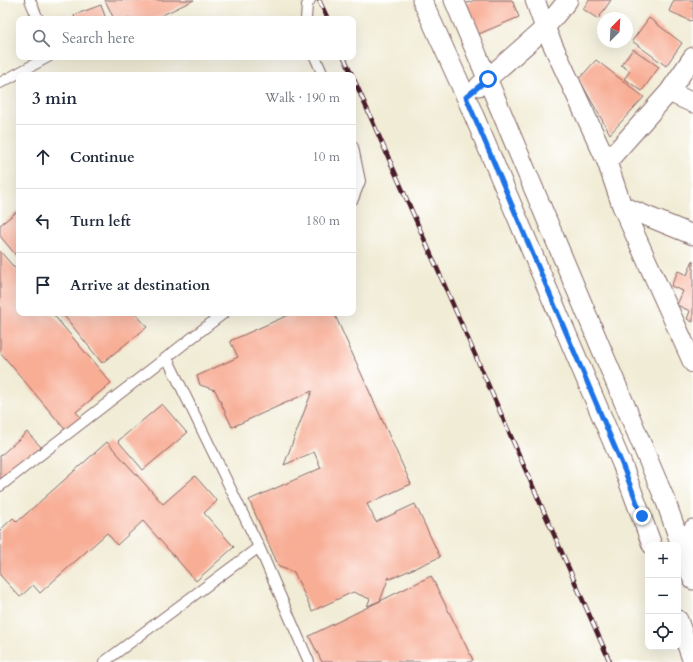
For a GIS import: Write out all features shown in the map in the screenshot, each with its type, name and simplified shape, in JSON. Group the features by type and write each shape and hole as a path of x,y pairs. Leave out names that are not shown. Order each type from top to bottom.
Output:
{"street":[{"path":"422,0 466,97 622,464 650,539 688,538"},
{"path":"454,0 663,494 688,538 693,580"},
{"path":"535,0 545,28 606,162 622,206 693,363"},
{"path":"466,97 545,28 568,0"},
{"path":"606,162 669,92 693,57"},
{"path":"669,92 693,103"},
{"path":"622,206 693,235"},
{"path":"681,628 693,662"}],"lane":[{"path":"30,0 37,16"},
{"path":"306,16 307,5 310,0"},
{"path":"20,72 42,60"},
{"path":"316,60 322,72"},
{"path":"0,83 16,74"},
{"path":"356,162 360,181 356,191"},
{"path":"0,486 220,316"},
{"path":"167,358 258,547 309,662"},
{"path":"104,662 258,547"}],"building":[{"path":"105,0 194,0 160,16 113,16"},
{"path":"475,0 512,0 519,17 474,36 462,5"},
{"path":"589,0 611,0 603,12 597,12 597,18 583,9"},
{"path":"674,0 693,0 693,19 691,21 669,11"},
{"path":"101,5 105,16 74,16"},
{"path":"649,18 682,43 666,66 633,42"},
{"path":"633,49 659,67 642,91 624,79 630,71 621,65"},
{"path":"596,60 644,97 610,134 579,79"},
{"path":"16,212 16,255 0,236 0,225"},
{"path":"0,251 16,270 16,316 55,316 111,383 76,412 83,420 68,433 0,352"},
{"path":"693,260 693,322 687,319 690,311 677,305 683,291 671,286 678,271 687,275"},
{"path":"64,316 138,316 147,327 102,363"},
{"path":"286,316 335,316 411,484 367,504 376,522 415,504 440,557 390,579 389,577 380,601 367,606 370,599 353,592 312,611 294,572 279,567 249,500 321,468 314,452 284,465 312,391 232,427 215,390 200,385 197,376 238,357 230,341"},
{"path":"162,404 187,433 143,470 118,441"},
{"path":"27,432 41,447 3,483 0,479 0,456"},
{"path":"107,442 163,504 195,476 217,501 204,513 234,547 196,581 143,521 117,545 107,533 40,593 33,585 20,597 0,575 0,530 13,518 17,522"},
{"path":"431,576 473,660 470,662 322,662 309,636"}],"railway":[{"path":"319,0 327,16"},
{"path":"345,60 351,72"},
{"path":"356,84 610,662"}],"route":[{"path":"488,79 466,97 622,464 642,516"}]}
